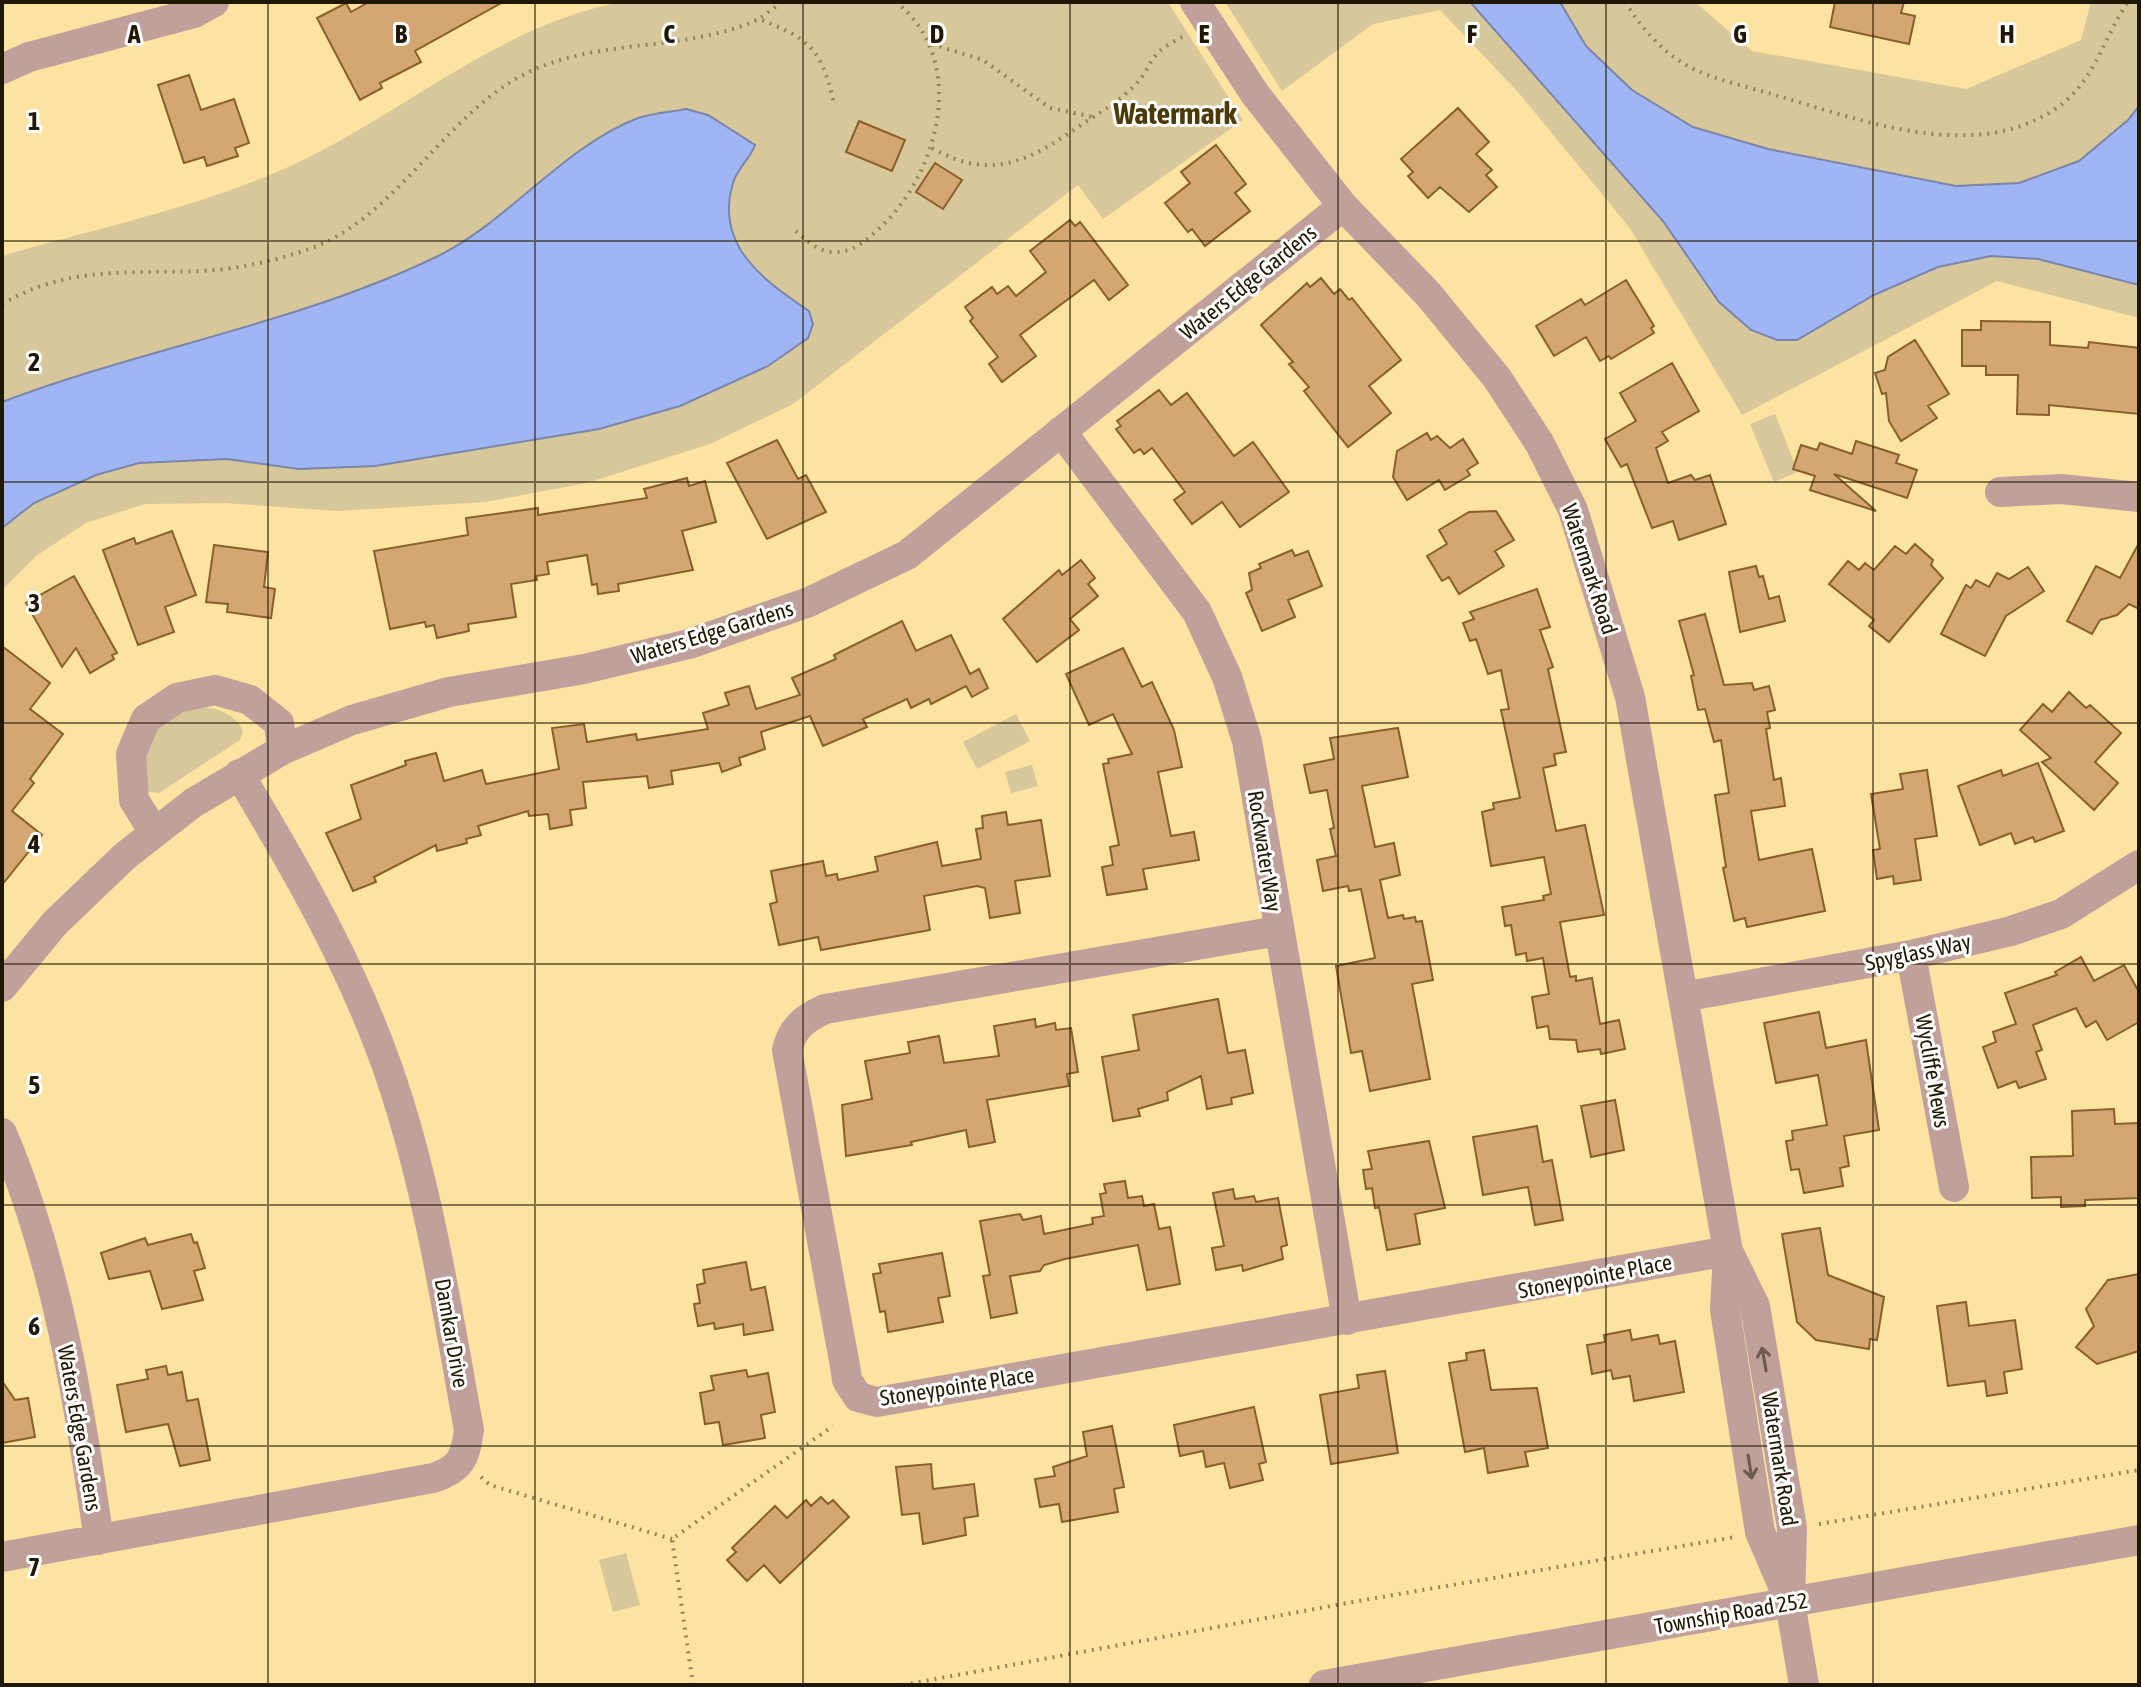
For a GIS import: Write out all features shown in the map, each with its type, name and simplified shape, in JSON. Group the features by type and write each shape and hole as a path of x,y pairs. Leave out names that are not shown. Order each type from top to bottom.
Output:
{"street":[{"path":"2,69 29,57 194,13 214,2"},
{"name":"Watermark Road","path":"1200,11 1255,94 1343,206 1428,294 1497,378 1540,444 1573,510 1630,697 1728,1251 1725,1310 1760,1532 1790,1602"},
{"name":"Waters Edge Gardens","path":"2,987 93,884 154,832 239,774 282,750 352,720 449,692 584,669 689,644 809,602 907,555 1343,206"},
{"name":"Rockwater Way","path":"1061,431 1197,612 1227,677 1247,741 1347,1320"},
{"path":"2000,492 2061,489 2139,497"},
{"path":"154,832 134,800 131,754 146,719 177,698 215,690 250,700 279,723 282,750"},
{"name":"Damkar Drive","path":"239,774 321,916 377,1040 395,1090 418,1166 448,1313 469,1430 462,1463"},
{"name":"Spyglass Way","path":"1683,997 1911,955 2011,931 2061,914 2139,865"},
{"name":"Stoneypointe Place","path":"1278,931 825,1009 800,1024 790,1035 787,1050 847,1380 858,1397 877,1402 1728,1251"},
{"name":"Wycliffe Mews","path":"1911,955 1954,1187"},
{"name":"Waters Edge Gardens","path":"2,1133 49,1266 83,1428 99,1540"},
{"name":"Watermark Road","path":"1728,1251 1755,1306 1792,1528 1790,1602"},
{"path":"2,1557 433,1478 450,1473 462,1463"},
{"name":"Township Road 252","path":"1324,1685 2139,1540"},
{"path":"1790,1602 1804,1685"}],"path":[{"path":"2,304 54,280 90,272 204,271 253,264 333,240 365,216 479,106 516,78 572,55 716,33 759,19 782,2"},
{"path":"796,231 813,246 833,252 857,247 907,201 932,148 938,107 932,44 910,13 896,2"},
{"path":"1625,2 1646,33 1679,61 1709,75 1832,112 1921,133 1967,135 2001,131 2058,107 2082,85 2128,2"},
{"path":"932,148 951,159 973,164 1024,160 1093,117 1138,81 1159,52 1200,11"},
{"path":"759,19 788,31 818,54 834,104"},
{"path":"932,44 983,60 1050,108 1093,117"},
{"path":"672,1539 833,1426"},
{"path":"462,1463 490,1485 672,1539"},
{"path":"1792,1528 2139,1470"},
{"path":"903,1685 1358,1601 1760,1532"},
{"path":"672,1539 693,1685"}],"shaded area":[{"path":"621,2 1168,2 1243,120 1103,219 1078,185 793,404 710,444 587,483 486,502 336,511 224,503 145,504 86,523 36,556 2,590 2,256 188,204 261,178 337,142 494,49 577,13"},
{"path":"1225,2 1695,2 1752,51 1966,89 2081,40 2091,2 2139,2 2139,318 1997,281 1742,415 1629,227 1518,92 1440,10 1373,24 1282,91"},
{"path":"1775,414 1798,472 1774,482 1750,424"},
{"path":"198,707 230,715 243,731 240,740 159,793 144,791 142,772 155,728 166,719"},
{"path":"1016,714 1030,741 977,769 963,742"},
{"path":"1032,765 1038,786 1011,793 1005,772"},
{"path":"626,1553 640,1605 613,1612 599,1560"}],"water":[{"path":"1470,2 1560,2 1586,46 1632,90 1693,127 1768,149 1956,186 2019,183 2079,161 2128,120 2139,106 2139,285 2038,259 1991,256 1938,267 1874,295 1797,340 1777,340 1751,330 1719,302 1663,221"},
{"path":"686,109 708,115 755,145 733,183 729,205 731,225 737,243 760,274 809,311 813,324 808,338 768,366 680,406 599,429 375,466 299,469 226,459 139,463 96,475 34,503 2,528 2,402 110,366 328,301 382,281 461,243 559,166 610,131 644,116"}],"building":[{"path":"369,2 503,2 415,51 421,62 380,83 382,88 360,100 317,18 346,3 351,12"},
{"path":"1835,2 1904,2 1901,13 1915,16 1909,44 1830,27"},
{"path":"189,75 201,110 234,99 249,143 235,148 238,156 207,166 204,157 184,163 158,85"},
{"path":"1458,108 1489,142 1476,154 1492,170 1486,175 1497,187 1469,212 1440,187 1428,198 1408,176 1413,172 1401,159"},
{"path":"859,121 905,140 892,171 846,152"},
{"path":"1216,145 1246,184 1235,193 1250,211 1205,246 1192,229 1188,232 1165,203 1190,183 1181,172"},
{"path":"935,163 962,180 943,209 916,192"},
{"path":"1070,220 1075,226 1080,222 1128,285 1109,300 1094,280 1020,335 1036,356 1002,382 989,364 998,357 970,321 973,318 965,307 992,287 997,294 1008,286 1016,296 1046,272 1030,251"},
{"path":"1321,278 1334,294 1340,289 1349,300 1352,298 1401,360 1369,386 1391,413 1348,447 1304,391 1309,387 1289,364 1293,362 1261,325 1307,283 1310,287"},
{"path":"1626,280 1654,326 1651,328 1654,333 1611,359 1609,356 1600,361 1586,337 1554,356 1536,326 1581,299 1585,305"},
{"path":"1981,321 2050,322 2050,345 2088,348 2089,342 2139,348 2139,414 2049,405 2049,415 2017,414 2018,375 1986,375 1986,366 1962,366 1962,330 1981,330"},
{"path":"1915,340 1949,394 1928,406 1937,418 1901,441 1889,421 1886,393 1882,394 1875,373 1885,370 1888,357"},
{"path":"1672,363 1699,411 1662,432 1668,441 1656,448 1668,483 1691,475 1695,480 1710,475 1726,524 1679,540 1673,521 1652,528 1627,464 1621,467 1605,439 1636,421 1620,393"},
{"path":"1159,390 1171,405 1187,393 1234,456 1253,442 1289,492 1240,527 1222,502 1192,524 1174,500 1185,492 1152,448 1144,454 1140,449 1134,453 1116,429 1121,426 1117,421"},
{"path":"1427,433 1431,440 1437,436 1450,448 1463,439 1478,463 1467,470 1470,475 1445,490 1439,480 1407,500 1393,477 1397,451"},
{"path":"777,440 798,479 806,475 826,512 767,539 727,463"},
{"path":"1856,441 1899,455 1896,463 1917,470 1907,498 1834,474 1876,511 1810,490 1815,476 1793,469 1801,445 1817,450 1820,443 1852,454"},
{"path":"687,478 689,486 705,481 716,522 682,531 693,570 618,584 619,591 598,594 597,584 592,585 587,555 547,562 549,574 536,576 537,580 511,584 516,617 468,624 469,631 437,638 434,625 426,627 425,622 390,629 374,551 468,535 466,518 538,508 538,515 647,498 644,489"},
{"path":"1496,511 1514,540 1495,551 1504,566 1459,594 1449,577 1442,581 1427,556 1447,544 1439,530 1469,512"},
{"path":"172,531 196,595 165,607 174,632 138,645 103,550 134,538 136,544"},
{"path":"2139,543 2139,609 2129,604 2117,615 2100,620 2092,634 2067,621 2096,566 2120,578"},
{"path":"1915,544 1933,560 1931,565 1943,578 1889,642 1869,626 1874,620 1829,584 1848,561 1859,570 1865,563 1874,570 1895,546 1906,554"},
{"path":"214,545 268,552 264,587 275,589 271,618 227,612 228,604 206,602"},
{"path":"1292,550 1295,556 1308,551 1322,586 1288,600 1295,617 1262,631 1246,593 1252,590 1249,573 1261,568 1259,564"},
{"path":"1081,560 1095,578 1088,584 1098,596 1070,619 1079,630 1037,662 1003,619 1059,570 1062,575"},
{"path":"1756,566 1759,577 1763,576 1769,599 1779,596 1785,621 1740,632 1729,572"},
{"path":"2028,567 2044,591 2006,616 1985,656 1941,634 1966,585 1971,588 1976,580 1989,587 1997,573 2009,579"},
{"path":"74,576 117,653 112,655 114,659 90,673 76,648 62,667 26,603"},
{"path":"1537,589 1550,627 1540,630 1553,667 1548,669 1566,752 1554,754 1556,765 1543,768 1556,831 1585,825 1604,915 1560,922 1570,977 1576,976 1576,981 1592,978 1600,1024 1619,1020 1625,1049 1601,1054 1600,1049 1578,1052 1576,1040 1550,1039 1548,1026 1537,1028 1532,997 1549,994 1543,958 1527,961 1526,953 1516,955 1511,925 1505,926 1502,907 1544,900 1543,896 1551,894 1544,857 1491,866 1482,812 1494,809 1493,803 1520,798 1501,710 1509,709 1501,670 1488,674 1476,639 1470,641 1463,623 1474,619 1470,612"},
{"path":"1705,614 1724,685 1752,683 1754,690 1769,686 1775,710 1767,712 1770,728 1766,729 1774,780 1781,778 1785,806 1751,811 1759,860 1812,849 1825,911 1747,927 1745,918 1734,921 1723,868 1726,867 1715,795 1729,793 1721,740 1714,742 1705,709 1698,710 1691,676 1694,675 1679,621"},
{"path":"902,621 916,651 951,635 970,674 979,669 988,688 972,697 966,686 931,704 929,699 911,708 907,699 863,719 867,727 823,746 810,716 761,732 765,749 739,758 741,765 722,772 719,763 671,771 673,784 649,788 647,776 583,782 586,808 570,810 572,825 550,829 548,814 529,816 528,811 478,826 481,835 466,839 467,843 437,851 436,845 374,877 376,882 353,891 326,833 361,819 351,785 406,765 405,761 436,753 444,781 482,770 486,784 559,769 552,728 584,724 587,742 636,734 637,740 708,729 703,713 729,705 725,693 749,686 756,709 800,695 792,678 836,659 834,655"},
{"path":"2,646 50,683 30,709 63,734 30,779 34,783 12,811 42,835 2,885"},
{"path":"1123,648 1142,687 1152,682 1174,730 1182,767 1158,772 1171,836 1194,832 1199,860 1143,869 1147,889 1107,895 1102,867 1113,865 1110,847 1119,845 1103,764 1109,763 1108,759 1132,754 1113,714 1089,725 1066,674"},
{"path":"2069,692 2086,708 2090,705 2121,733 2095,762 2118,783 2094,810 2042,762 2051,758 2020,730 2043,704 2052,712"},
{"path":"1398,728 1408,777 1362,786 1375,847 1394,843 1400,875 1380,880 1388,918 1403,915 1404,919 1415,917 1416,922 1422,921 1433,980 1412,984 1430,1079 1370,1091 1362,1051 1351,1053 1336,966 1375,958 1361,889 1349,891 1348,886 1323,891 1317,860 1336,856 1330,829 1334,828 1327,790 1310,793 1304,765 1334,759 1330,738"},
{"path":"2038,763 2064,831 2035,842 2033,837 2015,844 2011,833 1980,845 1958,786 2001,770 2003,776"},
{"path":"1927,770 1937,836 1915,839 1921,880 1894,884 1893,876 1877,879 1873,850 1880,849 1871,794 1903,789 1900,774"},
{"path":"1006,812 1008,825 1041,820 1050,876 1015,881 1020,913 990,918 985,888 977,886 924,896 930,930 821,950 818,937 779,945 770,904 777,902 771,871 823,861 826,876 837,874 838,880 878,871 875,857 937,842 942,866 981,859 976,829 983,828 982,816"},
{"path":"2081,957 2094,981 2124,965 2139,992 2139,1022 2107,1040 2096,1021 2086,1027 2076,1008 2033,1025 2042,1050 2036,1052 2046,1079 2019,1088 2016,1081 1998,1088 1983,1047 1996,1042 1993,1032 2016,1024 2005,993 2057,975 2055,972"},
{"path":"1218,999 1228,1053 1245,1050 1253,1093 1231,1098 1232,1104 1207,1109 1201,1076 1167,1092 1168,1100 1138,1109 1140,1116 1113,1121 1102,1057 1139,1050 1133,1015"},
{"path":"1819,1012 1826,1048 1866,1040 1879,1130 1844,1136 1849,1166 1840,1168 1843,1186 1804,1193 1799,1169 1791,1170 1786,1141 1793,1140 1792,1131 1827,1125 1818,1075 1776,1083 1764,1023"},
{"path":"1035,1019 1036,1027 1055,1023 1056,1030 1071,1028 1078,1072 1067,1074 1069,1086 987,1100 995,1142 969,1147 966,1130 911,1142 912,1145 846,1156 842,1105 872,1099 865,1061 910,1053 908,1042 939,1036 944,1063 999,1056 994,1026"},
{"path":"1615,1100 1624,1150 1591,1157 1581,1106"},
{"path":"2114,1109 2115,1124 2139,1123 2139,1198 2085,1200 2085,1206 2061,1207 2061,1197 2032,1198 2031,1157 2073,1156 2072,1111"},
{"path":"1537,1126 1543,1162 1552,1160 1563,1220 1535,1225 1528,1187 1483,1195 1473,1137"},
{"path":"1429,1141 1445,1208 1415,1214 1420,1244 1387,1250 1379,1207 1375,1208 1372,1188 1366,1189 1363,1170 1372,1169 1368,1151"},
{"path":"1125,1181 1128,1198 1142,1196 1144,1206 1154,1204 1159,1229 1170,1227 1180,1284 1147,1290 1138,1245 1065,1259 1044,1265 1040,1271 1010,1276 1017,1313 991,1318 983,1276 990,1275 980,1221 1020,1214 1023,1220 1041,1216 1044,1234 1093,1224 1092,1218 1104,1216 1100,1194 1106,1193 1104,1184"},
{"path":"1233,1189 1235,1199 1254,1196 1256,1202 1278,1198 1287,1245 1281,1247 1283,1259 1243,1271 1242,1265 1216,1270 1212,1248 1224,1246 1213,1193"},
{"path":"1820,1228 1828,1275 1884,1297 1877,1340 1870,1339 1869,1349 1816,1340 1797,1322 1782,1234"},
{"path":"191,1234 194,1243 197,1242 205,1268 194,1271 203,1300 162,1309 150,1271 109,1279 101,1253 145,1238 148,1245"},
{"path":"942,1253 950,1296 938,1298 943,1322 888,1332 885,1311 880,1312 873,1274 881,1273 879,1264"},
{"path":"746,1262 751,1290 765,1287 773,1330 744,1335 743,1324 715,1329 714,1323 698,1326 694,1304 700,1303 697,1285 705,1283 703,1270"},
{"path":"2139,1274 2139,1351 2097,1364 2076,1347 2094,1326 2086,1309 2108,1280"},
{"path":"1966,1302 1969,1326 2015,1320 2022,1369 2004,1372 2007,1393 1987,1396 1985,1381 1948,1386 1937,1306"},
{"path":"1630,1330 1632,1340 1658,1335 1660,1344 1675,1341 1684,1392 1634,1401 1630,1376 1613,1379 1611,1370 1592,1374 1587,1345 1605,1342 1604,1335"},
{"path":"1484,1350 1491,1390 1537,1388 1548,1448 1525,1452 1528,1466 1488,1473 1484,1448 1465,1452 1449,1363 1467,1360 1466,1353"},
{"path":"166,1366 168,1375 182,1372 187,1401 198,1399 210,1460 180,1466 168,1424 126,1432 117,1385 148,1379 146,1370"},
{"path":"746,1370 748,1377 768,1373 775,1412 761,1415 765,1438 723,1445 719,1422 705,1424 700,1393 714,1390 711,1376"},
{"path":"1385,1371 1398,1453 1331,1464 1320,1395 1359,1388 1357,1375"},
{"path":"2,1381 15,1400 28,1398 35,1437 2,1443"},
{"path":"1254,1407 1266,1462 1259,1464 1263,1480 1230,1488 1224,1463 1206,1467 1203,1451 1180,1456 1174,1425"},
{"path":"1112,1426 1124,1487 1114,1489 1118,1512 1062,1522 1059,1504 1040,1507 1035,1479 1055,1476 1053,1467 1087,1456 1083,1432"},
{"path":"931,1464 933,1489 974,1484 978,1516 964,1518 966,1535 923,1544 919,1513 902,1515 896,1467"},
{"path":"821,1497 828,1504 833,1500 849,1517 780,1583 764,1565 747,1581 727,1560 736,1552 732,1548 775,1506 787,1518 806,1500 811,1506"}],"district":[{"name":"Watermark","path":"1175,113"}]}
